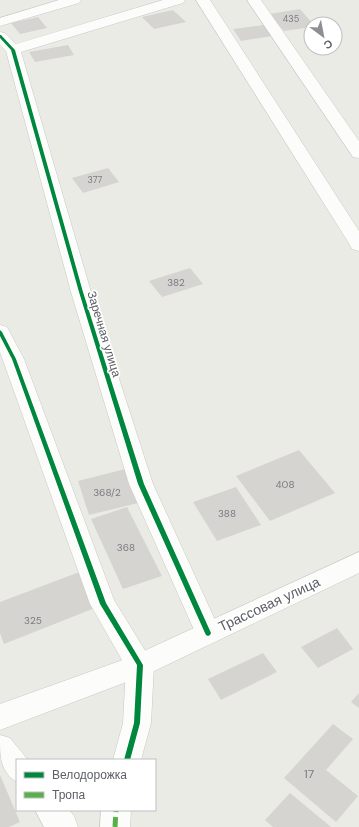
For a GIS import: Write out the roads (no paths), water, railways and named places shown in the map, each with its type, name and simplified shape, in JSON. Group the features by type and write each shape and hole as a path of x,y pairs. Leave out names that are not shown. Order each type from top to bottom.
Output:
{"street":[{"path":"0,22 74,0"},
{"path":"6,43 178,0"},
{"path":"204,0 359,245"},
{"path":"254,0 359,154"},
{"name":"Заречная улица","path":"6,43 141,484 208,633"},
{"path":"0,332 14,359 103,604 140,664 137,723 127,759"},
{"name":"Трассовая улица","path":"0,717 140,664 359,562"},
{"path":"0,748 16,767"},
{"path":"51,811 63,827"},
{"path":"115,827 116,811"}]}
